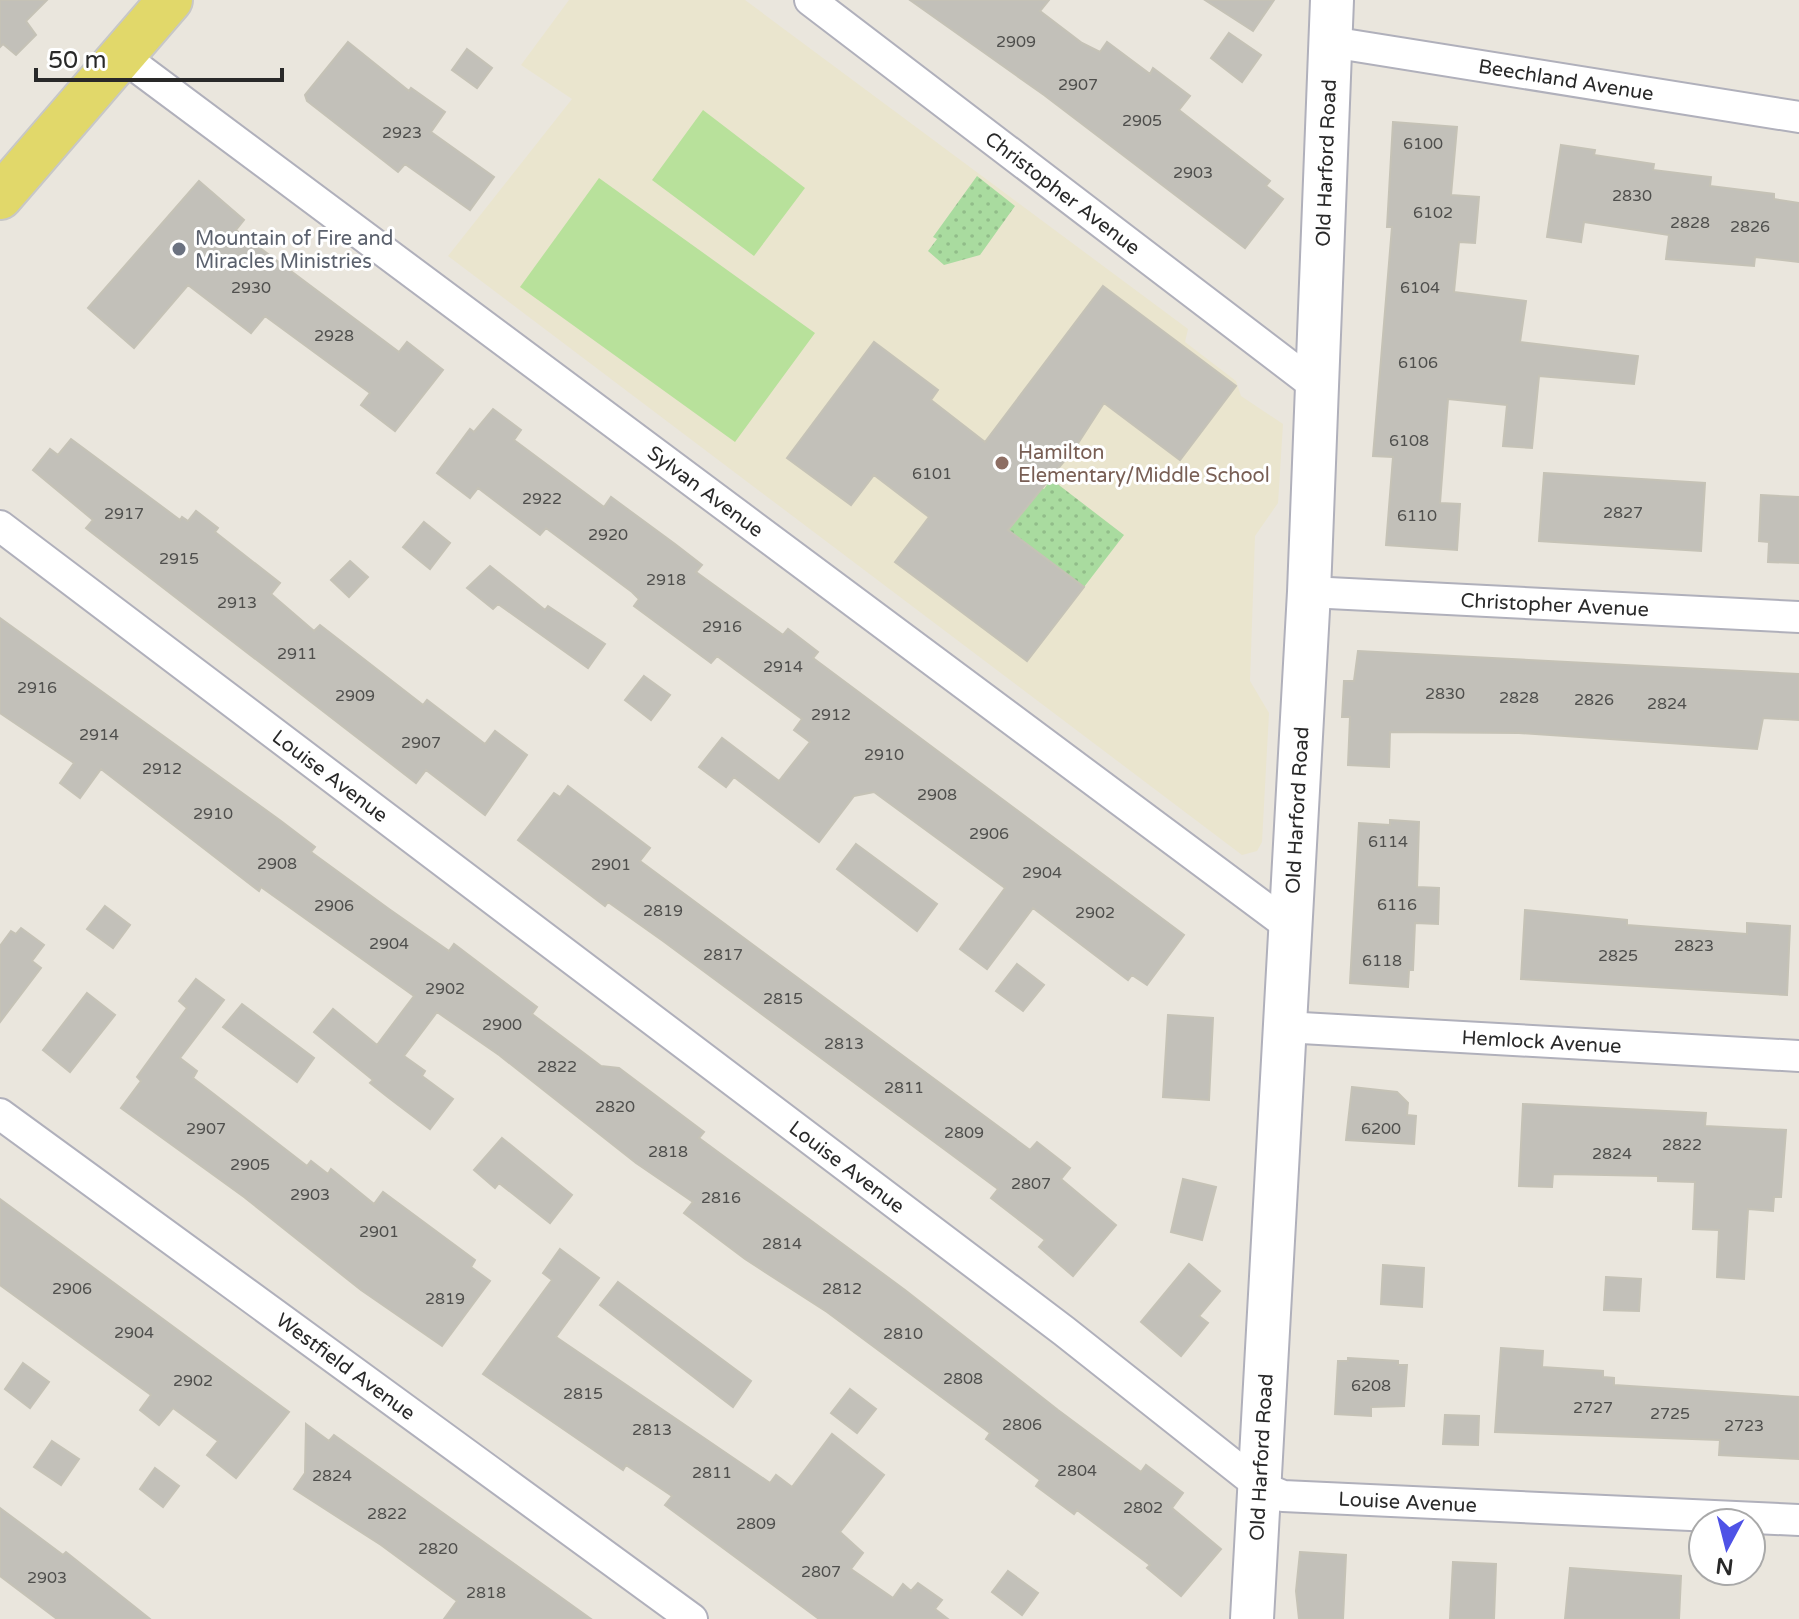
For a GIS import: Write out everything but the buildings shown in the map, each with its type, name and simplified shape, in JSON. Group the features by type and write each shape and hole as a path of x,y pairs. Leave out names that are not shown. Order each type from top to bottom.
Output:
{"main road":[{"path":"0,197 170,0"}],"street":[{"name":"Christopher Avenue","path":"810,0 1317,387"},
{"name":"Old Harford Road","path":"1252,1619 1309,592 1332,0"},
{"name":"Beechland Avenue","path":"1331,42 1799,117"},
{"name":"Sylvan Avenue","path":"122,56 1289,926"},
{"name":"Louise Avenue","path":"0,526 1064,1331 1261,1487 1283,1496 1799,1520"},
{"name":"Christopher Avenue","path":"1309,592 1799,617"},
{"name":"Hemlock Avenue","path":"1284,1027 1799,1056"},
{"name":"Westfield Avenue","path":"0,1114 692,1619"}],"shaded area":[{"name":"Hamilton Elementary/Middle School","path":"569,0 745,0 1188,329 1185,342 1236,381 1241,396 1283,424 1278,503 1255,536 1250,681 1269,713 1262,842 1257,851 1242,855 448,256 572,99 521,65"}],"green space":[{"path":"703,110 805,188 754,256 652,180"},
{"path":"977,176 1015,206 980,255 944,265 928,251 937,239 933,237"},
{"path":"599,178 815,333 735,442 520,287"},
{"path":"1051,479 1124,535 1084,587 995,520 1041,487 1044,489"}],"place":[{"name":"Mountain of Fire and Miracles Ministries","path":"179,249"},
{"name":"Hamilton Elementary/Middle School","path":"1002,463"}]}
